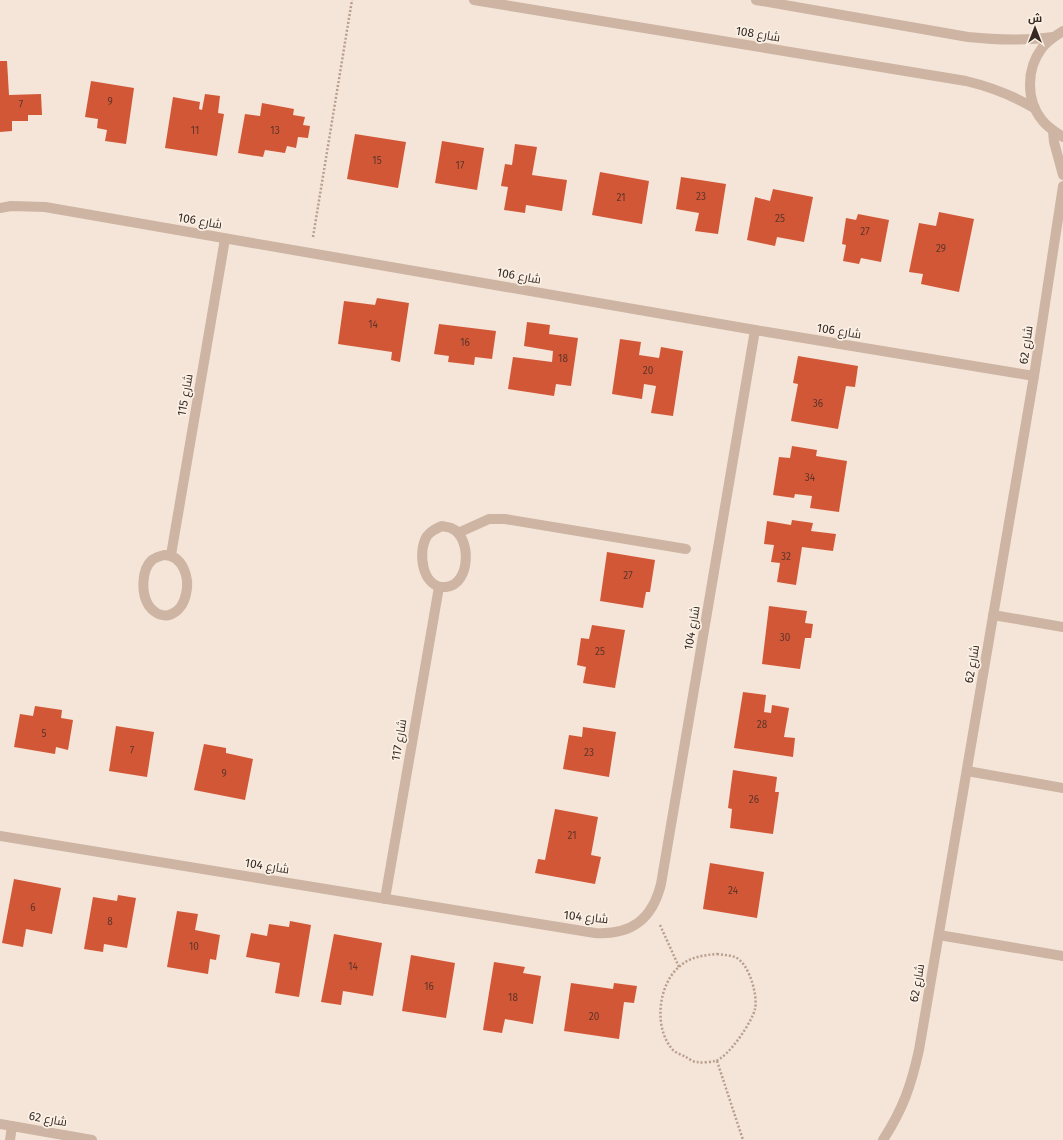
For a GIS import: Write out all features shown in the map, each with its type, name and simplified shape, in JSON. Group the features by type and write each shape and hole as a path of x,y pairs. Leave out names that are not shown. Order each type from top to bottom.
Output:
{"street":[{"name":"شارع 108","path":"474,0 966,81 1003,92 1034,108"},
{"path":"756,0 968,37 1021,41 1053,37"},
{"path":"1063,31 1053,37 1042,48 1034,62 1030,77 1030,93 1034,108 1042,121 1053,131 1063,137"},
{"path":"1053,131 1054,142 1063,176"},
{"name":"شارع 62","path":"883,1140 895,1122 913,1079 994,615 1034,376 1063,186"},
{"name":"شارع 106","path":"0,208 11,206 44,207 755,330 1034,376"},
{"name":"شارع 115","path":"171,555 225,239"},
{"name":"شارع 104","path":"0,836 595,933 621,932 633,927 644,919 652,909 658,897 755,330"},
{"path":"458,533 489,519 505,519 686,549"},
{"path":"442,526 451,528 462,538 466,552 466,559 464,572 460,579 450,587 438,587 424,570 422,554 427,537 437,528 442,526"},
{"path":"164,555 171,555 183,566 187,588 185,600 181,607 171,615 165,616 155,612 148,603 144,592 143,583 148,565 153,560 164,555"},
{"name":"شارع 117","path":"385,899 438,587"},
{"path":"994,615 1063,626"},
{"path":"967,771 1063,788"},
{"path":"939,935 1063,956"},
{"name":"شارع 62","path":"0,1124 92,1140"},
{"path":"10,1140 12,1126"}],"path":[{"path":"310,253 352,0"},
{"path":"652,909 679,967"},
{"path":"707,955 727,955 736,957 744,966 749,975 755,997 755,1008 743,1033 730,1049 716,1061 696,1062 674,1051 665,1038 661,1014 662,1002 665,989 671,976 688,960 707,955"},
{"path":"716,1061 742,1140"}],"building":[{"path":"0,61 7,61 9,95 41,94 42,115 28,115 28,121 12,121 12,131 0,132"},
{"path":"91,81 134,88 126,144 105,141 107,130 97,128 98,119 85,117"},
{"path":"205,94 220,96 218,113 224,114 217,156 165,148 173,97 200,102 199,109 202,110"},
{"path":"262,103 294,109 293,115 305,117 303,125 310,126 308,138 298,137 296,148 287,146 285,153 265,150 263,157 238,153 245,114 260,116"},
{"path":"355,134 406,142 398,188 347,179"},
{"path":"442,141 484,148 477,190 435,183"},
{"path":"515,144 537,147 532,175 567,180 562,211 526,205 525,213 504,210 508,187 501,186 505,164 512,165"},
{"path":"600,172 649,181 642,224 592,215"},
{"path":"681,177 726,184 718,234 695,231 699,213 676,209"},
{"path":"773,189 813,197 804,242 777,237 775,246 747,240 755,197 770,201"},
{"path":"939,212 974,219 959,292 921,284 923,274 909,272 919,223 936,226"},
{"path":"858,214 889,220 881,262 861,258 859,264 843,261 846,245 842,244 846,218 856,220"},
{"path":"377,298 409,303 400,362 391,360 392,352 338,344 344,301 375,305"},
{"path":"527,322 550,325 549,334 578,338 571,386 556,384 554,396 508,389 513,357 552,362 553,351 524,346"},
{"path":"439,324 496,331 492,359 475,357 474,365 448,362 449,356 434,354"},
{"path":"620,339 641,342 639,355 659,358 661,347 683,351 673,416 651,413 656,386 644,384 642,399 612,394"},
{"path":"798,356 858,366 855,387 846,386 838,429 791,421 798,384 793,383"},
{"path":"792,446 817,450 816,456 847,461 839,512 810,508 812,496 795,494 794,498 773,495 779,457 790,458"},
{"path":"792,520 813,523 811,531 836,534 833,551 802,547 796,585 777,582 780,563 771,562 774,545 764,544 767,521 791,525"},
{"path":"607,552 655,560 650,592 646,592 643,608 600,601"},
{"path":"769,606 807,611 805,623 813,624 811,638 805,638 800,669 762,664"},
{"path":"592,625 625,630 615,688 583,683 586,667 577,665 581,638 589,639"},
{"path":"743,692 766,695 764,712 771,713 772,705 789,708 784,737 795,738 793,757 734,748"},
{"path":"35,706 62,710 61,718 73,720 68,750 56,747 55,754 14,747 20,714 33,716"},
{"path":"116,726 154,732 147,777 109,771"},
{"path":"583,727 616,732 609,777 563,769 569,735 582,737"},
{"path":"204,744 226,748 226,753 253,759 245,800 194,790"},
{"path":"733,770 777,777 775,792 779,792 773,834 730,828 732,809 728,808"},
{"path":"555,809 598,817 591,855 601,857 595,884 535,873 538,859 545,860"},
{"path":"710,863 764,872 757,918 703,909"},
{"path":"14,879 61,888 52,934 26,929 23,947 2,943"},
{"path":"118,895 136,898 127,948 104,944 103,952 84,949 93,897 117,901"},
{"path":"177,911 198,914 195,930 220,935 216,960 210,959 208,974 167,967"},
{"path":"290,921 311,925 299,997 275,993 280,963 246,957 251,933 267,936 269,924 289,927"},
{"path":"334,934 382,943 373,996 343,991 341,1005 321,1002"},
{"path":"411,955 455,963 446,1018 402,1011"},
{"path":"494,962 525,967 523,973 541,976 533,1024 505,1019 502,1033 483,1030"},
{"path":"571,983 613,989 614,983 637,986 634,1003 624,1002 619,1039 564,1031"}]}
